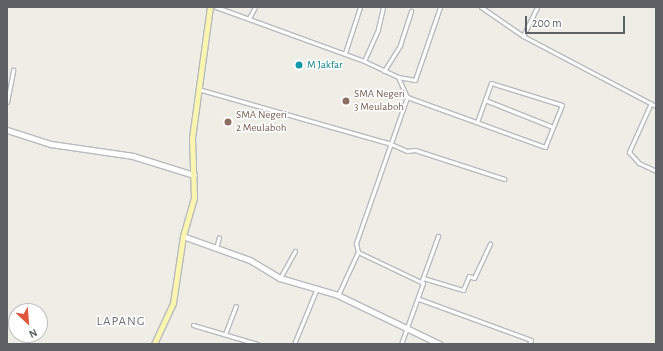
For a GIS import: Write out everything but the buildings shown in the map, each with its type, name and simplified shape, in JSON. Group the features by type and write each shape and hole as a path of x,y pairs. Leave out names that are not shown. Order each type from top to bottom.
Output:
{"main road":[{"path":"154,344 168,318 175,298 183,236 194,198 192,138 210,7"}],"street":[{"path":"216,7 344,53 398,77 415,80 440,7"},
{"path":"249,18 255,7"},
{"path":"344,53 360,7"},
{"path":"364,61 378,29 383,7"},
{"path":"523,36 537,7"},
{"path":"483,8 523,36 656,106"},
{"path":"384,71 400,45 411,11"},
{"path":"7,102 13,70"},
{"path":"338,295 358,252 356,243 406,98 398,77"},
{"path":"406,98 545,147 562,105 491,83 477,122"},
{"path":"198,89 391,144 504,179"},
{"path":"484,100 553,127"},
{"path":"651,103 629,152 639,163 656,171"},
{"path":"7,130 56,145 132,156 194,175"},
{"path":"183,236 250,260 280,278 338,295 406,330 440,344"},
{"path":"216,249 220,236"},
{"path":"421,282 438,236"},
{"path":"423,278 463,290 468,276 474,278 490,244"},
{"path":"280,278 295,251"},
{"path":"358,252 421,282 424,286 401,344"},
{"path":"294,344 317,288"},
{"path":"419,299 531,340 529,344"},
{"path":"225,334 236,306"},
{"path":"193,325 257,344"}],"place":[{"name":"M Jakfar","path":"299,65"},
{"name":"SMA Negeri 3 Meulaboh","path":"346,101"},
{"name":"SMA Negeri 2 Meulaboh","path":"228,122"}],"district":[{"name":"LAPANG","path":"121,322"}]}
